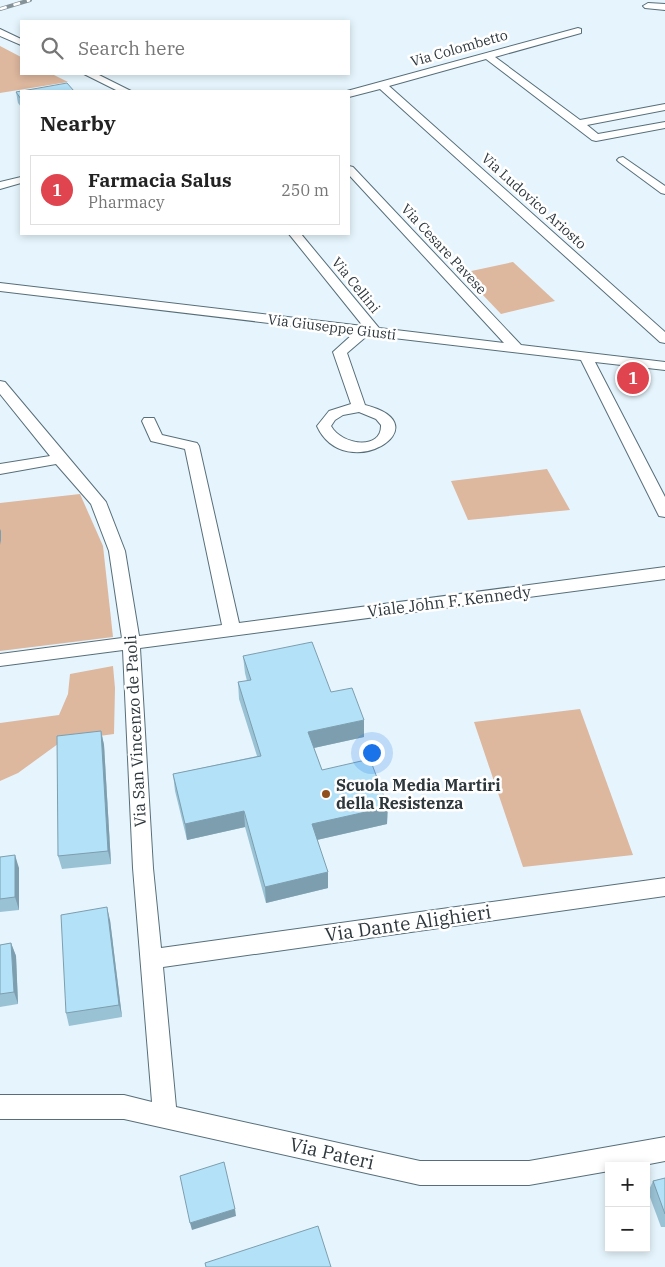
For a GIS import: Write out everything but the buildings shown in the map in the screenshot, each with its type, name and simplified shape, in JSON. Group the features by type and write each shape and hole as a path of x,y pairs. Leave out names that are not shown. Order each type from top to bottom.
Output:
{"street":[{"path":"648,6 665,7"},
{"name":"Via Colombetto","path":"350,94 578,31"},
{"path":"0,32 20,42"},
{"path":"488,56 596,138 661,126"},
{"path":"91,75 124,90"},
{"name":"Via Ludovico Ariosto","path":"382,85 665,339"},
{"path":"578,124 665,107"},
{"path":"637,112 661,126"},
{"path":"624,160 665,191"},
{"name":"Via Cesare Pavese","path":"350,171 518,349"},
{"path":"0,186 20,180"},
{"name":"Via Cellini","path":"295,235 369,331"},
{"name":"Via Giuseppe Giusti","path":"0,287 665,366"},
{"path":"359,408 340,352 369,331"},
{"path":"586,356 665,512"},
{"name":"Via San Vincenzo de Paoli","path":"0,385 60,459 98,502 117,550 131,642 142,868 165,1116"},
{"path":"149,421 156,438 192,446 232,629"},
{"path":"0,470 60,459"},
{"name":"Viale John F. Kennedy","path":"0,660 665,573"},
{"name":"Via Dante Alighieri","path":"151,959 665,887"},
{"name":"Via Pateri","path":"0,1107 124,1107 420,1173 529,1174 665,1149"}],"shaded area":[{"path":"0,46 20,56 20,75 54,75 68,82 0,93"},
{"path":"513,262 555,301 501,314 462,273"},
{"path":"547,469 570,510 468,520 451,481"},
{"path":"80,494 103,546 113,637 0,651 0,503"},
{"path":"113,666 115,688 114,734 62,741 18,773 0,781 0,723 59,715 68,694 70,674"},
{"path":"580,709 633,855 523,867 474,722"}],"railway":[{"path":"0,9 30,0"}],"place":[{"name":"Farmacia Salus","path":"633,378"},
{"name":"Scuola Media Martiri della Resistenza","path":"326,794"}]}
